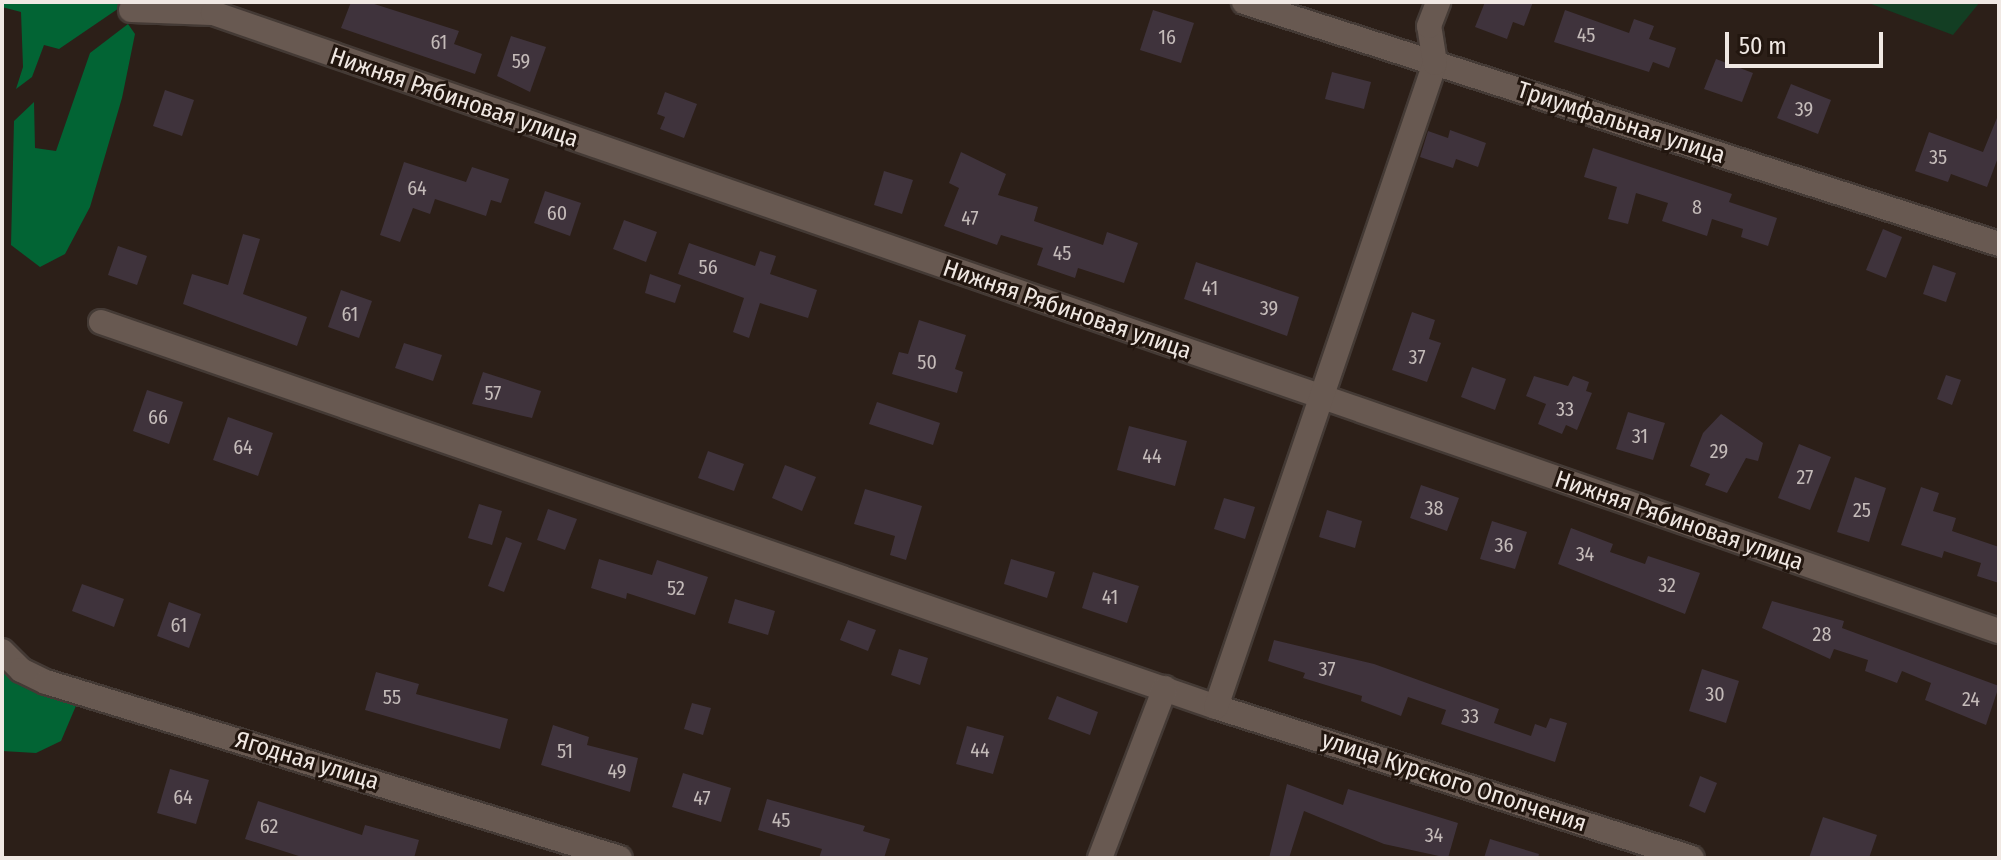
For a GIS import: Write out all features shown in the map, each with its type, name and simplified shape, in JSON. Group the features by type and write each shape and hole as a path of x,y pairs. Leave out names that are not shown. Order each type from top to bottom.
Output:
{"street":[{"name":"Триумфальная улица","path":"1244,2 1999,244"},
{"path":"1216,707 1318,397 1435,63 1429,26 1438,2"},
{"name":"Нижняя Рябиновая улица","path":"131,10 213,13 1999,631"},
{"name":"улица Курского Ополчения","path":"101,322 1216,707 1692,858"},
{"name":"Ягодная улица","path":"2,651 21,670 46,682 620,858"},
{"path":"1100,858 1165,688"}],"green space":[{"path":"2,2 128,2 59,49 44,45 32,77 16,89 23,67 21,12 2,7"},
{"path":"1866,2 1980,2 1953,35"},
{"path":"128,24 135,34 122,98 90,207 65,254 40,267 11,245 14,121 34,102 35,148 56,151 90,53"},
{"path":"2,664 78,701 61,741 36,753 2,751"}],"building":[{"path":"351,2 368,2 459,31 454,44 482,54 475,74 341,28"},
{"path":"1485,2 1533,2 1524,26 1513,22 1507,39 1475,27"},
{"path":"1153,10 1194,23 1181,63 1140,50"},
{"path":"1565,10 1629,33 1634,19 1654,26 1649,39 1676,48 1669,68 1653,62 1649,72 1554,42"},
{"path":"511,36 546,47 530,92 497,76"},
{"path":"1716,59 1753,73 1742,102 1704,89"},
{"path":"1332,72 1371,82 1364,109 1325,99"},
{"path":"1791,84 1831,100 1818,134 1777,118"},
{"path":"165,90 194,100 182,136 153,126"},
{"path":"665,92 697,104 684,138 660,129 665,117 657,114"},
{"path":"1999,113 1999,155 1987,187 1951,174 1948,182 1915,171 1929,132 1983,152"},
{"path":"1450,130 1486,143 1478,167 1456,159 1453,168 1420,157 1428,131 1448,138"},
{"path":"1593,148 1732,194 1729,202 1777,218 1768,246 1741,237 1743,229 1712,219 1707,236 1662,221 1668,203 1636,193 1628,224 1608,219 1617,187 1584,177"},
{"path":"961,152 1006,174 998,195 1038,207 1034,221 1103,245 1107,232 1138,243 1124,283 1078,268 1075,278 1037,265 1043,248 1001,235 997,245 944,226 959,188 949,183"},
{"path":"404,162 466,182 472,167 509,179 501,203 491,200 486,216 435,199 430,214 413,208 400,242 380,235"},
{"path":"884,171 913,180 902,214 874,205"},
{"path":"545,191 581,203 570,236 534,223"},
{"path":"624,220 657,232 646,262 613,249"},
{"path":"1883,229 1902,237 1886,278 1866,270"},
{"path":"243,234 260,239 243,294 307,317 297,346 183,304 192,274 228,285"},
{"path":"689,243 755,266 760,251 776,256 770,274 817,290 808,318 760,303 749,338 733,332 744,298 678,274"},
{"path":"118,246 147,256 137,285 108,275"},
{"path":"1196,262 1299,297 1287,336 1184,299"},
{"path":"1933,265 1956,273 1946,302 1923,294"},
{"path":"650,274 681,285 675,303 645,293"},
{"path":"341,290 372,301 359,338 328,327"},
{"path":"1412,312 1435,320 1429,339 1441,343 1427,382 1392,370"},
{"path":"919,320 966,335 955,369 963,372 957,393 892,374 899,352 908,354"},
{"path":"404,343 442,355 433,381 395,368"},
{"path":"1472,367 1506,379 1495,410 1461,397"},
{"path":"483,372 541,391 532,418 472,404"},
{"path":"1946,375 1961,380 1952,405 1937,399"},
{"path":"1534,376 1568,386 1573,376 1589,382 1586,391 1592,393 1577,430 1566,425 1562,434 1538,424 1546,404 1526,396"},
{"path":"147,390 183,402 169,444 133,431"},
{"path":"877,402 940,423 933,445 869,424"},
{"path":"1628,412 1665,423 1653,460 1616,449"},
{"path":"1721,414 1763,443 1758,461 1746,458 1727,493 1705,485 1710,474 1690,466 1703,433"},
{"path":"228,417 273,433 258,476 213,460"},
{"path":"1129,426 1187,441 1175,486 1117,470"},
{"path":"1799,444 1831,457 1810,510 1778,498"},
{"path":"708,451 744,464 734,491 698,478"},
{"path":"785,465 816,477 802,511 772,498"},
{"path":"1855,477 1886,488 1869,542 1837,532"},
{"path":"1421,485 1459,498 1447,531 1410,518"},
{"path":"1921,487 1939,493 1933,511 1956,518 1952,531 1999,547 1999,583 1977,576 1981,563 1944,551 1942,558 1901,545"},
{"path":"865,489 922,506 906,560 890,555 895,536 854,524"},
{"path":"1224,498 1255,507 1245,539 1214,529"},
{"path":"479,504 502,511 492,545 468,538"},
{"path":"548,509 577,519 565,550 537,540"},
{"path":"1327,510 1362,521 1355,548 1319,537"},
{"path":"1492,521 1527,532 1515,569 1480,559"},
{"path":"1571,528 1613,544 1610,552 1645,564 1648,556 1700,573 1685,614 1558,564"},
{"path":"506,537 522,543 504,592 488,586"},
{"path":"599,559 652,575 657,560 708,577 695,615 627,593 626,599 591,588"},
{"path":"1011,559 1055,572 1047,598 1004,584"},
{"path":"1093,572 1139,586 1127,623 1082,608"},
{"path":"82,584 124,599 114,627 72,611"},
{"path":"735,599 775,611 768,635 728,623"},
{"path":"1772,601 1844,621 1842,628 1999,686 1986,725 1925,700 1931,683 1902,671 1897,683 1865,671 1868,660 1834,649 1830,659 1762,628"},
{"path":"169,602 201,614 189,648 157,636"},
{"path":"848,620 876,630 868,651 840,640"},
{"path":"1274,640 1374,664 1499,709 1494,723 1531,736 1535,724 1546,728 1550,718 1567,723 1555,762 1441,724 1446,710 1408,697 1401,716 1361,701 1362,696 1303,678 1305,673 1268,661"},
{"path":"899,649 928,658 920,685 891,675"},
{"path":"1702,669 1739,681 1726,723 1689,711"},
{"path":"376,672 419,684 416,694 508,719 500,749 365,710"},
{"path":"1057,696 1098,712 1090,735 1048,719"},
{"path":"692,703 711,708 703,735 684,729"},
{"path":"553,725 589,737 587,745 638,758 630,792 541,765"},
{"path":"967,726 1004,736 993,774 956,764"},
{"path":"170,769 209,780 196,824 157,813"},
{"path":"683,773 731,788 721,822 672,807"},
{"path":"1700,776 1717,783 1705,813 1689,806"},
{"path":"1287,784 1343,805 1348,789 1458,823 1448,858 1384,844 1304,811 1289,858 1269,858"},
{"path":"767,799 865,826 863,831 890,839 884,858 819,858 822,849 758,830"},
{"path":"258,801 362,835 365,825 419,840 414,858 305,858 245,839"},
{"path":"1823,817 1877,835 1869,858 1809,858"},
{"path":"1490,839 1539,854 1538,858 1484,858"}]}
